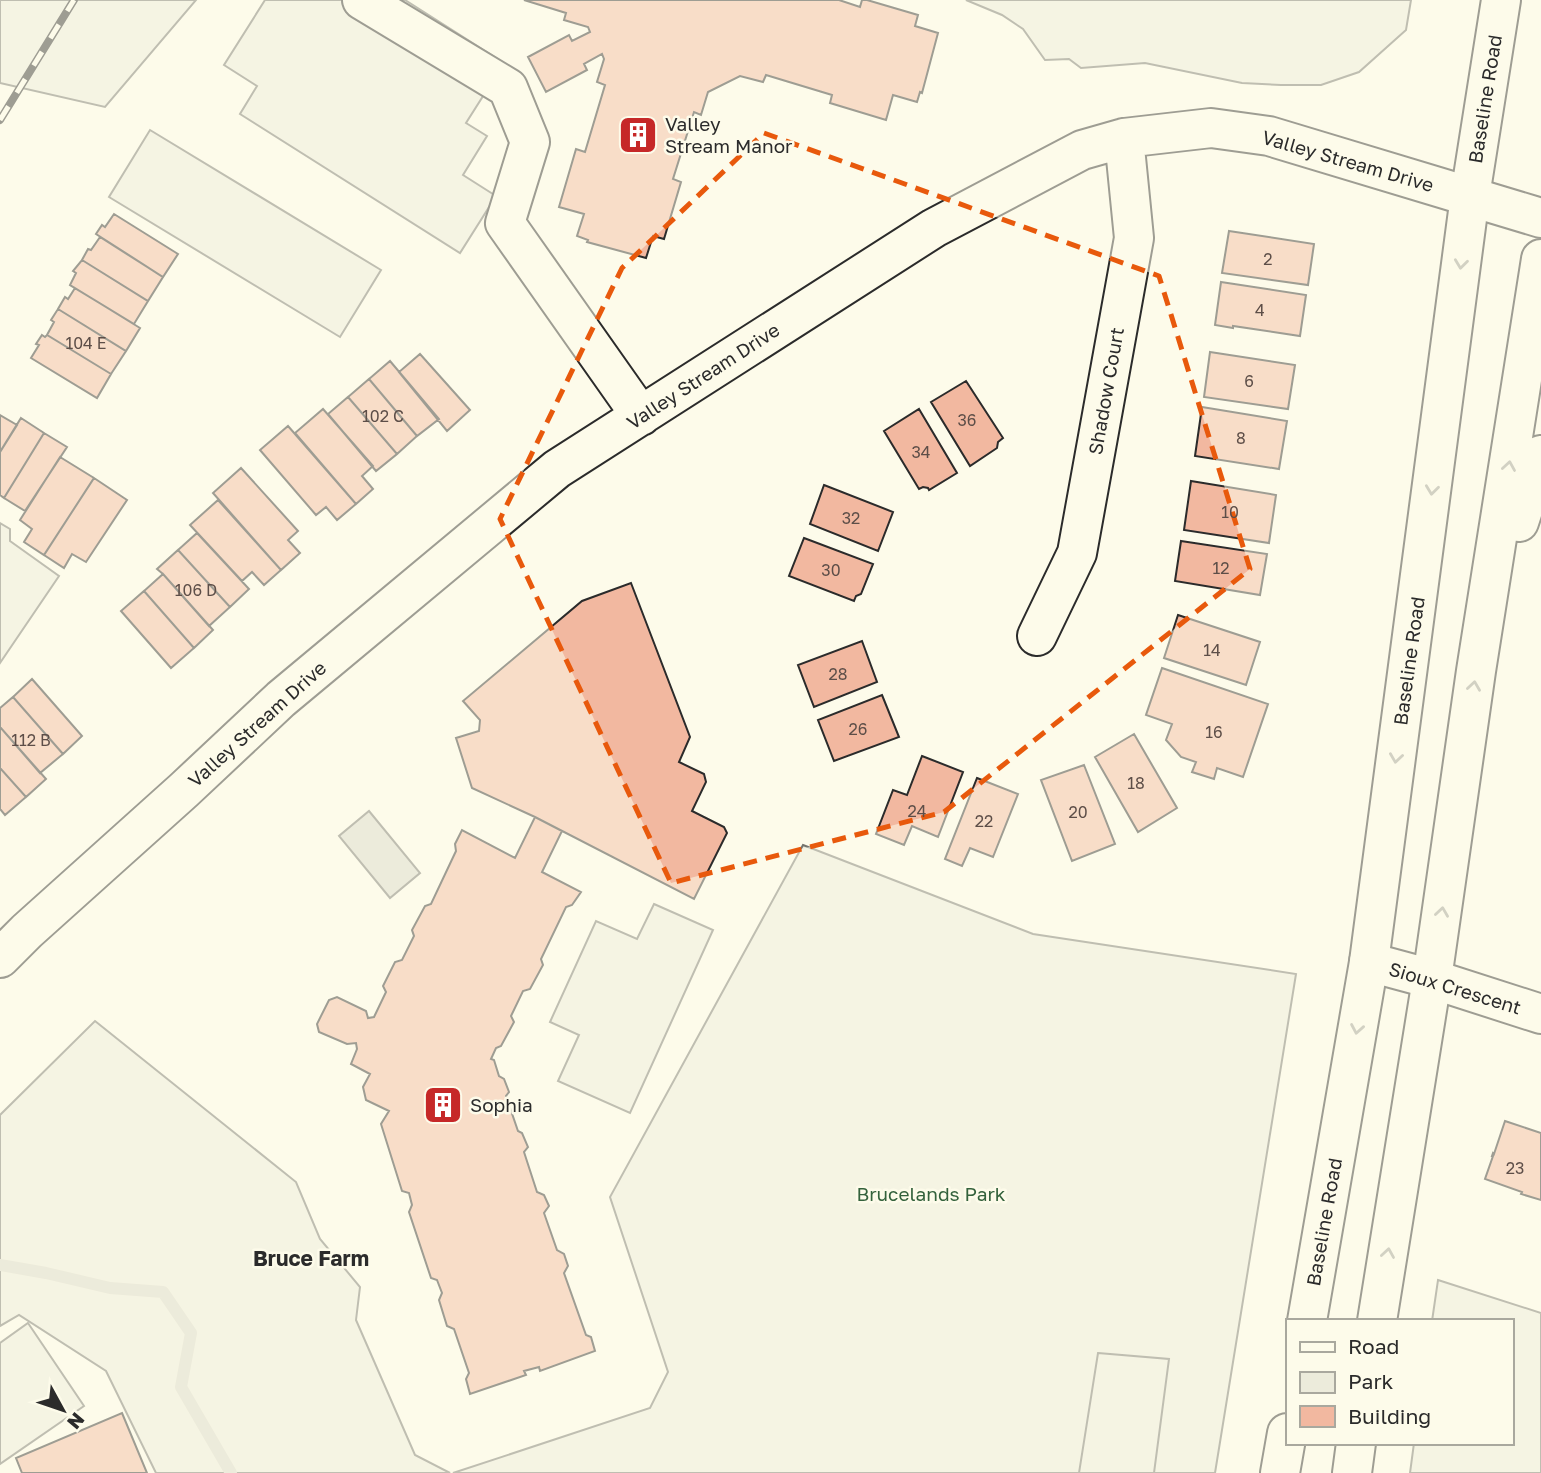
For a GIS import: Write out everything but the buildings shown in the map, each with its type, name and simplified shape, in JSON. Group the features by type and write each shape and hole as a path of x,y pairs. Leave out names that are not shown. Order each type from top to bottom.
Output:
{"main road":[{"path":"362,0 508,88 530,142 505,223 641,416"},
{"name":"Baseline Road","path":"1307,1319 1369,962 1470,197 1501,0"},
{"name":"Valley Stream Drive","path":"0,958 281,699 557,469 934,228 1082,150 1124,138 1211,128 1269,136 1541,218"},
{"name":"Shadow Court","path":"1037,636 1077,553 1134,238 1124,138"},
{"path":"1377,1319 1433,979 1476,671 1541,259"},
{"path":"1484,630 1541,455"},
{"name":"Sioux Crescent","path":"1369,962 1433,979 1541,1014"},
{"path":"1280,1473 1286,1439"},
{"path":"1352,1473 1356,1445"}],"highlighted area":[{"path":"764,133 1159,276 1250,569 944,812 671,883 500,519 622,268"}],"green space":[{"path":"0,0 196,0 105,107 0,83"},
{"path":"966,0 1411,0 1406,30 1359,72 1321,85 1281,85 1242,83 1145,63 1081,68 1069,59 1045,60 1023,29 1002,15"},
{"name":"Brucelands Park","path":"803,845 1033,934 1296,974 1215,1473 453,1473 650,1408 668,1372 610,1197"},
{"path":"95,1021 296,1182 320,1239 360,1287 356,1320 415,1455 450,1473 156,1473 106,1371 19,1315 0,1326 0,1115"},
{"path":"1438,1280 1541,1313 1541,1473 1410,1473 1414,1445 1513,1445 1513,1319 1432,1319"}],"shaded area":[{"path":"265,0 405,0 504,63 466,123 487,136 463,175 496,196 460,253 240,114 257,86 224,65"},
{"path":"150,130 381,270 340,337 109,197"},
{"path":"0,523 10,529 10,541 59,576 0,663"},
{"path":"369,811 420,873 390,898 339,836"},
{"path":"654,904 713,930 630,1113 558,1081 579,1035 550,1022 596,921 637,939"},
{"path":"28,1323 84,1406 0,1464 0,1343"},
{"path":"1098,1353 1169,1359 1154,1473 1079,1473"}],"waterway":[{"path":"0,1265 110,1288 163,1292 191,1333 181,1387 231,1473"}],"railway":[{"path":"0,120 74,0"}],"place":[{"name":"Valley Stream Manor","path":"638,135"},
{"name":"Sophia","path":"443,1105"}],"district":[{"name":"Bruce Farm","path":"311,1259"}]}
